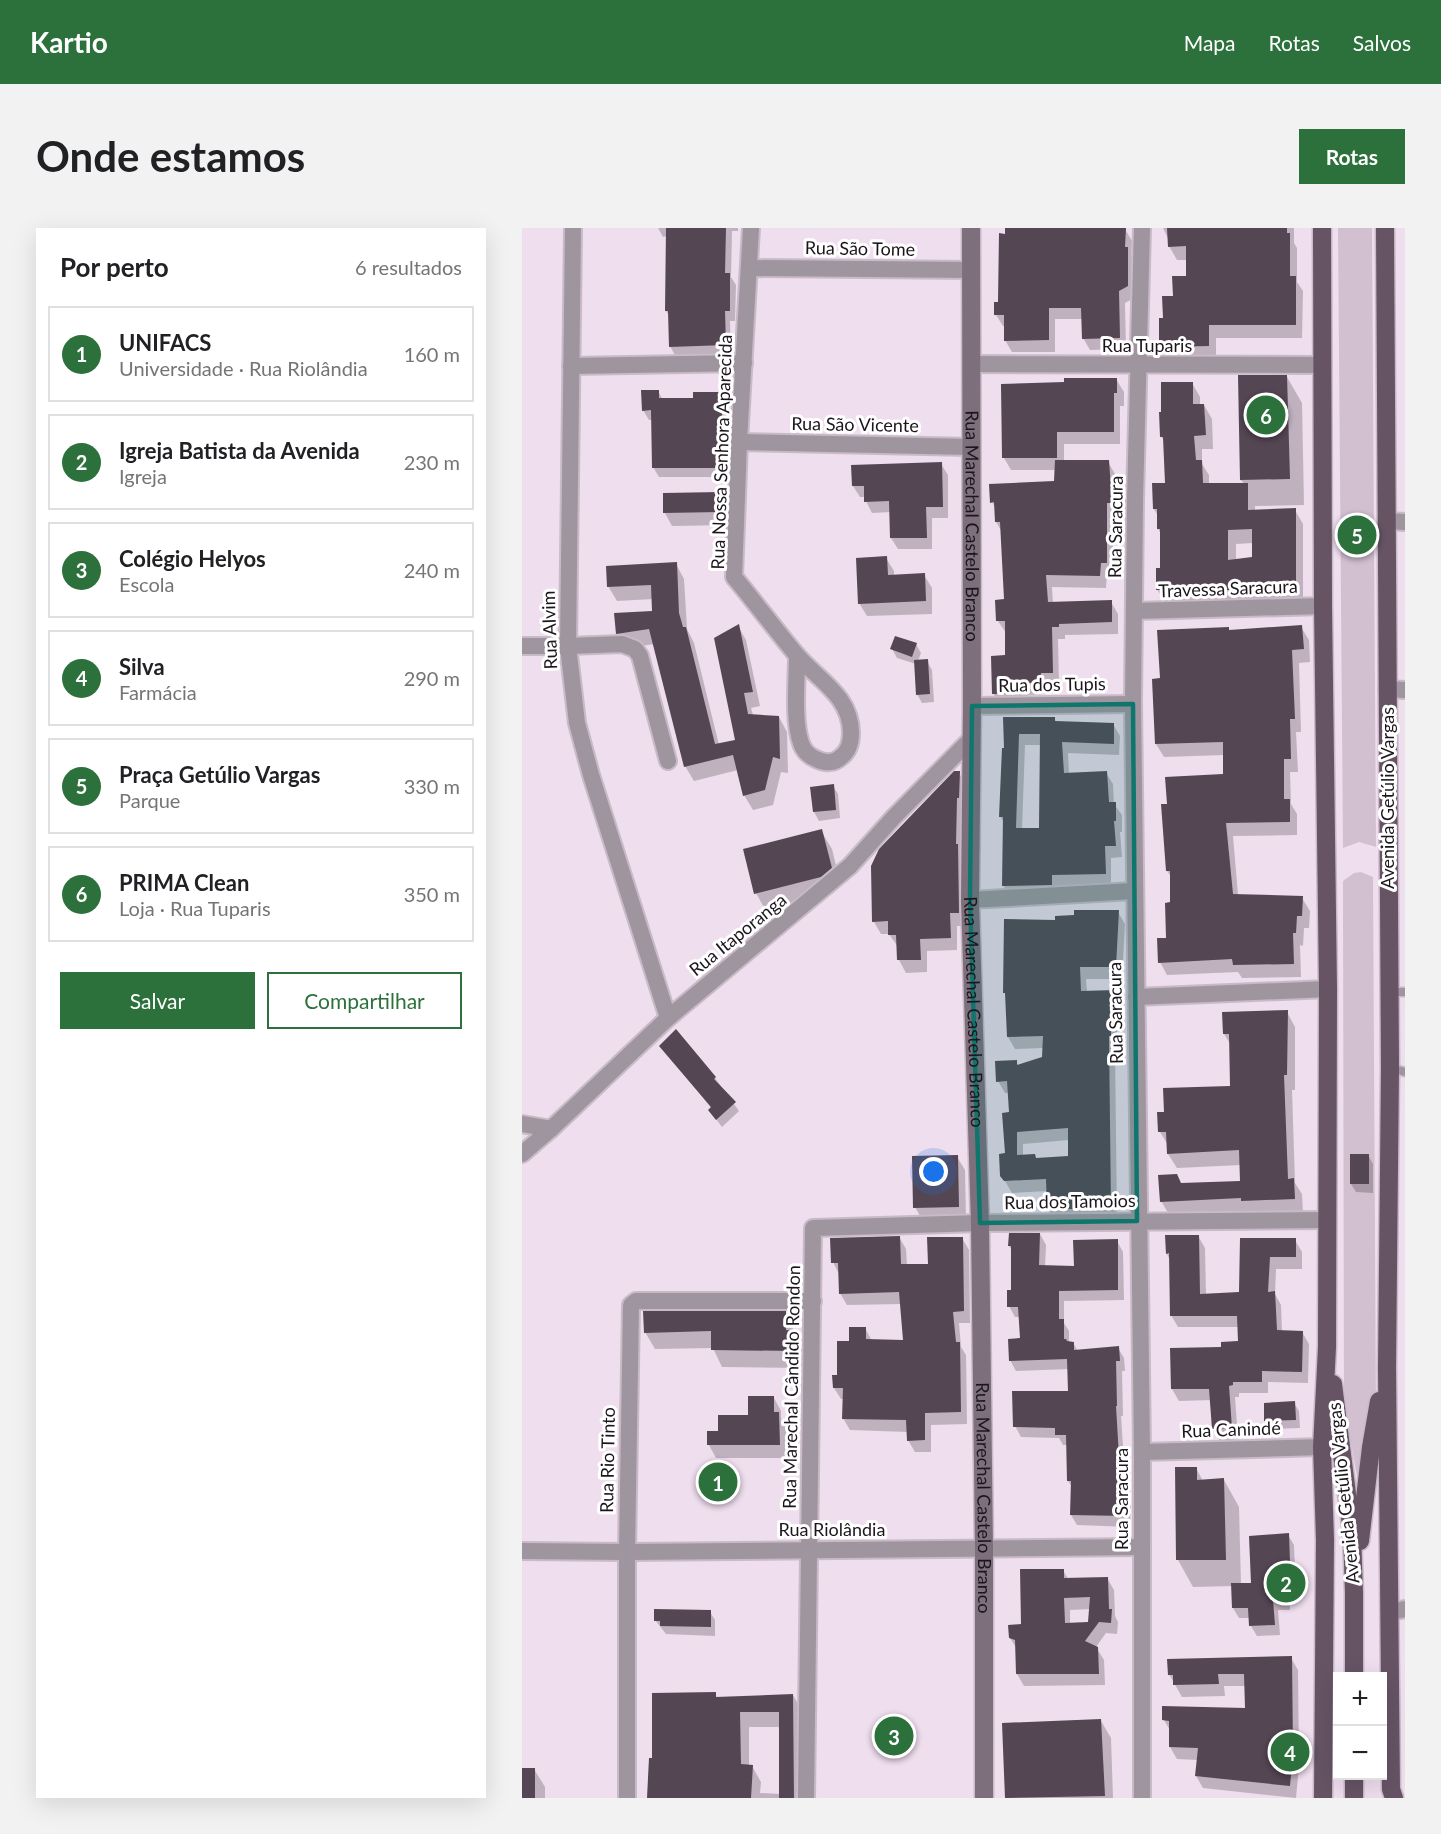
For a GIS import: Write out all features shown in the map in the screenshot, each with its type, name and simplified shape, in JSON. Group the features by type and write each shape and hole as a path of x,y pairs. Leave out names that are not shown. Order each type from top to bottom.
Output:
{"main road":[{"name":"Avenida Getúlio Vargas","path":"1322,228 1323,606 1328,989 1327,1347 1322,1447 1329,1795"},
{"name":"Avenida Getúlio Vargas","path":"1385,228 1396,522 1387,689 1397,992 1397,1070 1387,1368 1397,1611 1389,1795"},
{"name":"Avenida Getúlio Vargas","path":"1327,1347 1352,1533 1354,1593"},
{"name":"Avenida Getúlio Vargas","path":"1354,1593 1371,1447 1387,1368"},
{"path":"1354,1593 1354,1672"},
{"path":"1354,1780 1354,1798"}],"street":[{"name":"Rua Alvim","path":"573,228 568,646 578,723 591,775 668,1018"},
{"name":"Rua Nossa Senhora Aparecida","path":"751,228 739,442 735,577 797,656 836,692 847,709 851,723 851,740 847,751 839,760 823,762 808,756 801,743 797,709 797,656"},
{"name":"Rua Marechal Castelo Branco","path":"971,228 970,900 980,1223 984,1798"},
{"name":"Rua Saracura","path":"1142,228 1133,704 1137,1221 1142,1452 1142,1798"},
{"name":"Rua São Tome","path":"749,268 971,270"},
{"path":"571,366 744,363"},
{"name":"Rua Tuparis","path":"972,364 1323,365"},
{"name":"Rua São Vicente","path":"739,442 971,447"},
{"name":"Travessa Saracura","path":"1134,611 1323,606"},
{"path":"522,646 622,644 635,649 640,656 668,761"},
{"path":"1387,689 1405,690"},
{"name":"Rua dos Tupis","path":"972,706 1133,704"},
{"name":"Rua Itaporanga","path":"522,1154 668,1018 850,866 894,817 971,739"},
{"path":"970,900 1134,891"},
{"path":"1136,997 1328,989"},
{"path":"522,1124 551,1129"},
{"name":"Rua dos Tamoios","path":"813,1228 980,1223 1328,1220"},
{"name":"Rua Marechal Cândido Rondon","path":"806,1798 813,1228"},
{"name":"Rua Rio Tinto","path":"627,1798 627,1552 631,1305 636,1302 813,1301"},
{"name":"Rua Canindé","path":"1142,1452 1322,1447"},
{"name":"Rua Riolândia","path":"522,1551 1142,1547"}],"highlighted area":[{"path":"1133,704 1137,1221 980,1223 970,900 972,706"}],"shaded area":[{"path":"1338,228 1372,228 1376,847 1359,842 1343,848"},
{"path":"1361,872 1373,877 1376,1420 1357,1476 1344,1406 1343,881 1354,873"}],"building":[{"path":"666,228 726,228 725,273 730,273 730,311 725,311 726,345 669,347 668,311 665,311"},
{"path":"1005,228 1126,228 1128,286 1119,291 1120,338 1082,339 1081,308 1049,308 1049,340 1004,341 1004,315 994,315 994,302 998,302 999,233 1005,234"},
{"path":"1167,228 1287,228 1287,233 1290,233 1290,276 1296,276 1296,325 1209,325 1209,346 1159,347 1159,318 1163,318 1162,296 1173,296 1172,276 1186,276 1186,246 1168,247"},
{"path":"1238,375 1287,375 1290,479 1240,480"},
{"path":"1064,378 1117,378 1117,393 1114,393 1114,432 1057,432 1057,458 1002,458 1001,384 1064,382"},
{"path":"1161,382 1193,382 1193,404 1204,404 1206,435 1194,436 1196,460 1202,460 1203,483 1248,483 1248,510 1296,508 1296,592 1233,594 1233,590 1156,590 1156,568 1160,568 1160,529 1157,529 1157,509 1153,509 1152,483 1165,483 1163,437 1160,437 1159,412 1161,412","holes":["1252,529 1252,557 1228,560 1228,530"]},
{"path":"641,390 659,390 659,398 693,398 693,392 722,392 722,421 726,422 725,441 721,441 721,468 652,468 651,410 642,411"},
{"path":"1055,460 1109,460 1112,503 1107,503 1107,563 1101,563 1100,576 1046,575 1048,602 1112,600 1112,622 1059,624 1059,627 1052,627 1053,673 1041,673 1042,683 1022,683 1022,693 992,694 991,656 1005,655 1005,621 996,621 995,600 1004,599 1000,522 995,522 994,502 990,503 989,484 1054,481"},
{"path":"942,462 943,507 926,507 927,538 890,538 889,501 864,502 864,486 852,486 851,465"},
{"path":"720,492 720,512 663,513 663,493"},
{"path":"887,556 888,575 925,573 926,601 858,604 856,558"},
{"path":"677,562 679,613 683,627 686,627 715,744 735,740 714,638 739,624 753,692 744,693 748,714 779,716 780,759 773,757 765,790 743,796 733,755 684,767 649,629 616,634 614,613 652,611 651,585 607,587 606,566"},
{"path":"1302,625 1304,649 1292,650 1295,719 1290,719 1291,759 1284,759 1284,799 1290,799 1290,822 1226,823 1233,894 1303,896 1302,916 1297,916 1296,933 1293,933 1294,964 1233,965 1232,959 1158,963 1157,938 1166,938 1165,903 1170,902 1170,871 1166,871 1161,804 1167,804 1165,777 1223,774 1223,742 1155,744 1152,679 1160,678 1157,630 1229,627 1229,630"},
{"path":"895,636 917,643 912,657 890,649"},
{"path":"928,659 930,694 916,695 914,660"},
{"path":"1003,717 1055,717 1055,721 1114,723 1114,744 1062,742 1064,773 1107,771 1109,802 1116,802 1116,821 1114,821 1116,846 1105,846 1106,874 1052,875 1052,885 1002,886 1003,817 999,817 1002,748 1004,748","holes":["1019,734 1040,734 1039,828 1016,828"]},
{"path":"954,771 960,771 956,844 958,844 959,913 950,913 951,938 920,939 921,960 897,960 896,935 888,935 888,921 872,922 871,866 879,849"},
{"path":"834,784 836,810 813,812 810,787"},
{"path":"822,829 832,868 821,877 754,894 743,849"},
{"path":"1074,910 1119,910 1116,967 1080,967 1081,991 1116,990 1116,1012 1111,1012 1111,1036 1109,1036 1111,1209 1047,1209 1046,1179 1004,1181 1000,1176 999,1154 1005,1153 1002,1113 1009,1112 1007,1081 996,1082 995,1061 1017,1060 1017,1065 1042,1057 1043,1036 1007,1037 1005,993 1003,993 1004,919 1055,920 1055,916 1074,915","holes":["1068,1128 1068,1156 1036,1158 1035,1154 1017,1155 1017,1132"]},
{"path":"1288,1010 1287,1075 1284,1075 1288,1179 1294,1178 1295,1199 1241,1201 1241,1198 1160,1202 1158,1175 1177,1174 1181,1183 1240,1181 1239,1150 1167,1154 1166,1132 1158,1132 1157,1112 1164,1112 1163,1088 1230,1086 1229,1034 1223,1034 1222,1012"},
{"path":"676,1029 716,1077 714,1079 736,1102 716,1120 708,1110 711,1107 659,1046"},
{"path":"1350,1154 1369,1154 1369,1184 1350,1184"},
{"path":"958,1155 959,1207 913,1208 912,1156"},
{"path":"1009,1233 1040,1233 1039,1265 1074,1266 1073,1240 1118,1239 1118,1290 1059,1291 1059,1319 1064,1319 1064,1339 1074,1342 1074,1350 1119,1346 1120,1361 1116,1361 1116,1406 1119,1457 1122,1457 1125,1487 1125,1516 1070,1515 1071,1481 1067,1481 1066,1435 1055,1435 1055,1428 1013,1427 1012,1391 1068,1391 1067,1359 1009,1361 1008,1339 1020,1338 1018,1307 1007,1307 1007,1290 1011,1290"},
{"path":"1165,1235 1199,1235 1200,1294 1239,1292 1240,1238 1296,1238 1296,1257 1270,1257 1268,1292 1275,1291 1277,1330 1303,1331 1302,1372 1262,1371 1262,1382 1233,1382 1233,1385 1229,1386 1232,1428 1212,1429 1209,1389 1171,1389 1170,1348 1221,1347 1221,1342 1238,1341 1237,1316 1170,1316 1169,1253 1166,1254"},
{"path":"900,1236 901,1264 928,1264 927,1237 963,1237 964,1311 953,1312 956,1342 960,1342 961,1412 925,1413 925,1440 907,1441 906,1420 842,1419 843,1388 833,1388 832,1375 837,1375 837,1341 849,1341 849,1327 866,1327 866,1339 903,1340 899,1292 839,1294 838,1263 831,1263 830,1238"},
{"path":"643,1311 786,1311 786,1330 794,1331 794,1351 711,1350 711,1331 644,1333"},
{"path":"748,1396 774,1396 774,1412 779,1412 780,1445 707,1445 707,1431 718,1431 718,1415 748,1415"},
{"path":"1295,1401 1296,1420 1264,1421 1264,1403"},
{"path":"1175,1467 1197,1467 1197,1480 1224,1478 1226,1560 1176,1560"},
{"path":"1289,1533 1290,1562 1285,1562 1285,1600 1273,1600 1275,1625 1249,1626 1248,1608 1232,1608 1231,1583 1251,1583 1249,1536"},
{"path":"1020,1569 1064,1569 1064,1578 1108,1577 1109,1609 1112,1609 1111,1623 1099,1622 1085,1641 1098,1647 1099,1674 1016,1674 1015,1640 1009,1638 1008,1625 1021,1624","holes":["1090,1597 1088,1622 1065,1623 1064,1598"]},
{"path":"654,1609 711,1610 711,1627 660,1626 660,1621 654,1621"},
{"path":"1292,1656 1293,1753 1290,1786 1195,1776 1198,1748 1169,1747 1169,1721 1162,1720 1162,1706 1245,1708 1244,1674 1218,1674 1219,1684 1173,1685 1173,1675 1168,1675 1167,1659"},
{"path":"716,1692 716,1697 793,1694 794,1798 779,1798 779,1712 740,1712 741,1764 753,1765 751,1798 647,1798 649,1758 652,1758 652,1693"},
{"path":"1101,1719 1105,1796 1005,1798 1002,1723"},
{"path":"522,1768 535,1768 535,1798 522,1798"}],"place":[{"name":"PRIMA Clean","path":"1266,415"},
{"name":"Praça Getúlio Vargas","path":"1357,535"},
{"name":"UNIFACS","path":"718,1482"},
{"name":"Igreja Batista da Avenida","path":"1286,1583"},
{"name":"Colégio Helyos","path":"894,1736"},
{"name":"Silva","path":"1290,1752"}]}
